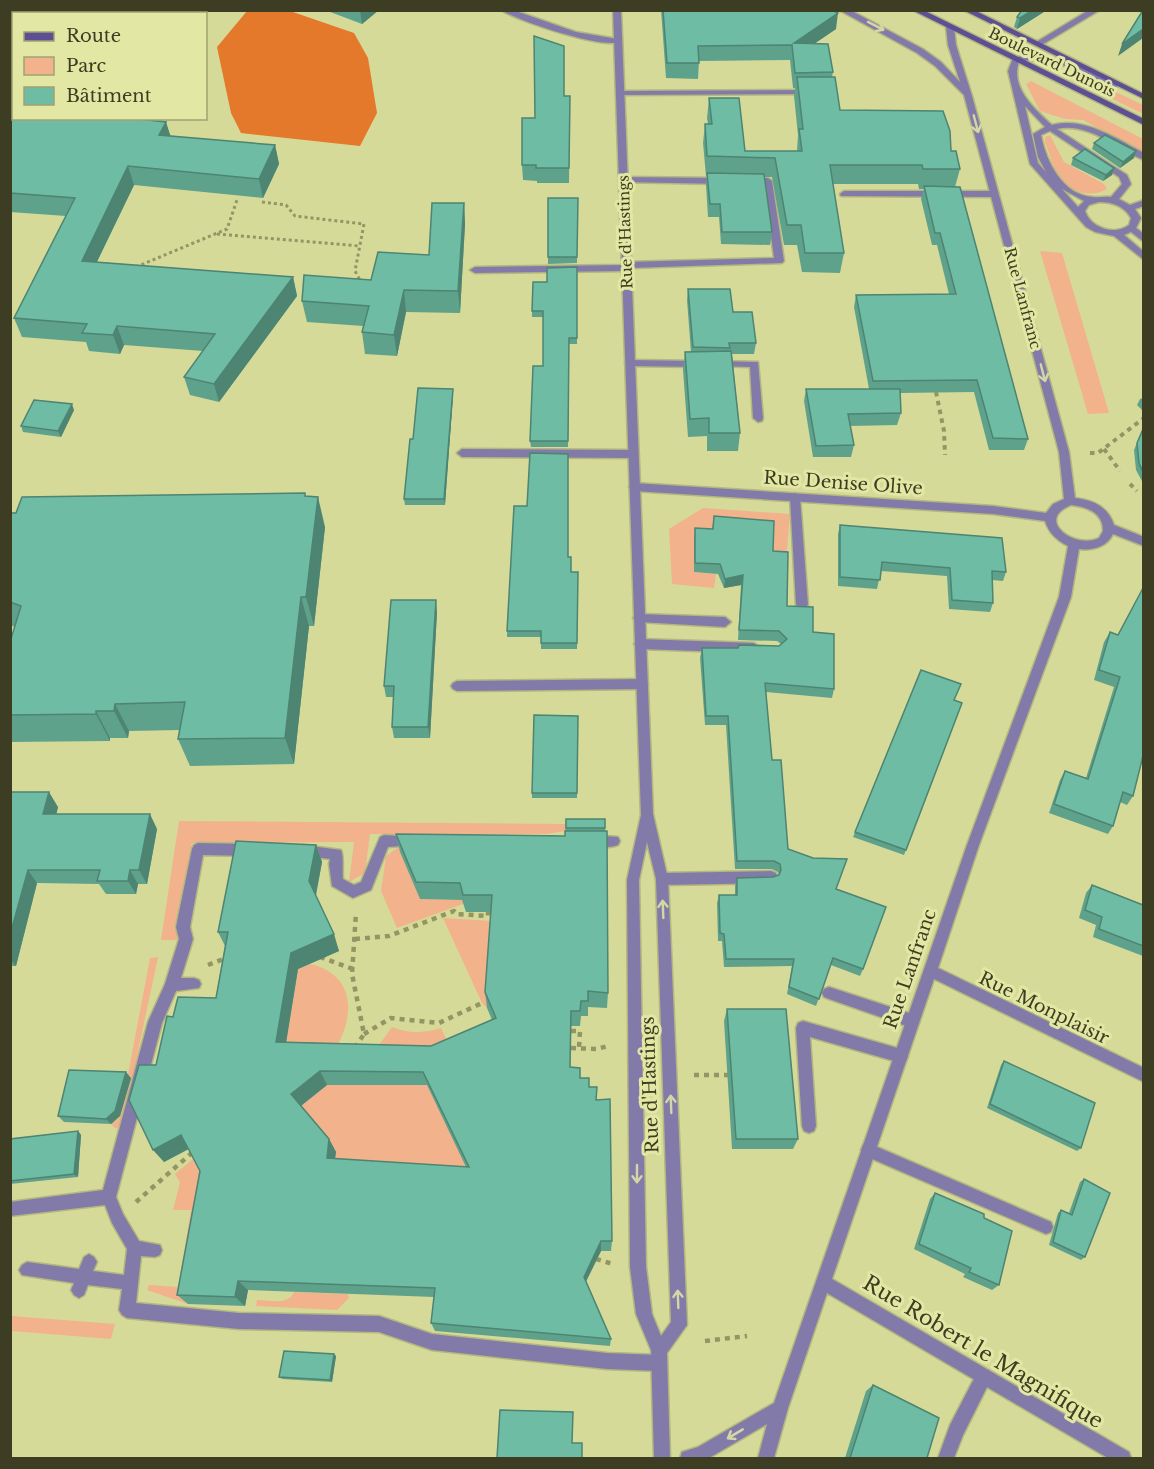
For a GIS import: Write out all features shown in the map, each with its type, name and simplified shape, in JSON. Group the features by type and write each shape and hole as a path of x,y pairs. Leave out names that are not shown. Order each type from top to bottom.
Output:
{"main road":[{"name":"Boulevard Dunois","path":"916,10 1143,123"},
{"name":"Boulevard Dunois","path":"967,10 1143,97"}],"street":[{"path":"505,10 569,34 596,40 618,41"},
{"name":"Rue d'Hastings","path":"617,10 647,814 662,879 679,1325 659,1357"},
{"name":"Rue Lanfranc","path":"843,10 920,51 938,64 968,96"},
{"path":"1037,44 1096,10"},
{"name":"Rue Lanfranc","path":"950,27 952,45 968,96 1064,452 1070,501"},
{"path":"1119,85 1040,57 1024,57 1016,60 1012,71 1034,164 1090,226 1116,233 1131,228 1136,218 1129,208 1114,200 1092,200 1078,197 1060,186 1044,160 1037,134 1064,125 1089,130 1143,157"},
{"path":"1014,80 1030,109 1053,128 1127,179 1127,184 1114,200"},
{"path":"620,93 819,92"},
{"path":"476,270 779,261 768,181 623,180"},
{"path":"844,194 994,194"},
{"path":"1081,216 1082,207 1092,200"},
{"path":"1129,208 1143,203"},
{"path":"1131,228 1143,239"},
{"path":"1116,233 1143,257"},
{"path":"630,363 755,364 758,418"},
{"path":"462,453 633,454"},
{"name":"Rue Denise Olive","path":"634,487 993,510 1050,517"},
{"path":"795,497 802,605"},
{"path":"1070,501 1082,502 1101,512 1108,520 1108,536 1102,541 1084,546 1074,544 1055,533 1050,517 1052,510 1070,501"},
{"path":"1109,528 1143,542"},
{"name":"Rue Lanfranc","path":"766,1458 780,1408 973,845 1065,597 1074,544"},
{"path":"639,618 725,622"},
{"path":"640,644 765,648"},
{"path":"457,686 642,684"},
{"name":"Rue d'Hastings","path":"647,814 633,880 638,1267 644,1314 659,1357 662,1458"},
{"path":"288,850 337,854 335,864 337,882 352,892 366,886 384,841 430,841"},
{"path":"579,841 614,841"},
{"path":"265,850 198,849 183,927 186,939 172,985 155,1022 109,1197 117,1218 135,1248 127,1310 238,1322 379,1324 432,1342 607,1361 659,1357"},
{"path":"662,879 771,877"},
{"name":"Rue Monplaisir","path":"930,971 1143,1075"},
{"path":"172,985 194,984"},
{"path":"829,993 912,1021"},
{"path":"809,1126 803,1028 901,1056"},
{"path":"868,1149 1046,1227"},
{"path":"10,1209 109,1197"},
{"path":"135,1248 155,1250"},
{"path":"27,1270 131,1282"},
{"name":"Rue Robert le Magnifique","path":"823,1282 1123,1458"},
{"path":"946,1458 956,1431 984,1377"},
{"path":"688,1458 702,1454 780,1408"}],"path":[{"path":"132,269 227,228 237,200"},
{"path":"262,202 286,205 295,216 364,224 354,271 367,291"},
{"path":"214,234 359,246"},
{"path":"936,392 944,431 945,455"},
{"path":"1090,453 1098,453 1143,418"},
{"path":"1104,449 1120,471"},
{"path":"1130,484 1137,491"},
{"path":"352,892 356,910 353,969 364,1034"},
{"path":"469,910 482,910"},
{"path":"355,939 389,936 454,911 456,914 488,916 488,912"},
{"path":"321,947 323,958"},
{"path":"315,957 353,969"},
{"path":"354,1050 364,1034 391,1018 439,1023 482,1003"},
{"path":"571,1031 580,1031 579,1048"},
{"path":"571,1048 608,1046"},
{"path":"690,1074 728,1075"},
{"path":"117,1218 201,1144"},
{"path":"596,1259 612,1263"},
{"path":"705,1341 747,1336"}],"green space":[{"path":"1056,71 1076,73 1143,105 1143,114"},
{"path":"1031,81 1143,139 1143,152 1083,120 1065,119 1040,111 1026,84"},
{"path":"1050,135 1064,162 1104,184 1107,189 1095,193 1082,193 1064,184 1055,171 1045,143 1045,137"},
{"path":"1040,251 1062,253 1109,413 1088,414"},
{"path":"703,508 790,514 786,562 712,526 712,539 694,572 716,574 714,588 672,584 669,529"},
{"path":"179,821 566,824 566,831 546,834 370,834 365,873 349,882 354,842 192,843 174,929 179,931 177,940 161,940"},
{"path":"397,848 546,849 420,899 463,900 463,904 397,928 381,891 386,856"},
{"path":"443,918 493,921 487,1008 482,1003"},
{"path":"158,957 123,1122 116,1129 111,1124 120,1117 150,958"},
{"path":"310,964 335,976 342,985 347,996 347,1020 337,1046 284,1056 298,969"},
{"path":"392,1027 416,1032 441,1028 453,1053 369,1059"},
{"path":"327,1082 420,1085 422,1082 434,1086 433,1097 466,1166 466,1178 334,1168 298,1108"},
{"path":"193,1159 200,1166 195,1265 188,1304 147,1290 149,1285 178,1287 191,1210 173,1210 180,1182 175,1174"},
{"path":"294,1292 348,1294 349,1298 337,1310 256,1306 257,1300 283,1301"},
{"path":"10,1316 115,1324 111,1339 11,1331"}],"shaded area":[{"path":"247,11 290,11 354,33 368,58 377,113 360,146 241,133 231,113 217,47"}],"building":[{"path":"10,10 35,10 34,12 12,12 12,24 10,24"},
{"path":"663,10 832,10 838,13 794,43 828,44 833,72 795,73 792,45 698,46 699,63 667,63"},
{"path":"1022,10 1033,10 1020,18 1017,17"},
{"path":"1143,10 1143,29 1122,44"},
{"path":"534,36 564,46 564,96 570,96 569,168 536,168 536,165 522,165 522,118 535,118"},
{"path":"797,77 835,77 840,110 943,111 950,131 951,151 956,151 960,169 923,169 922,165 830,165 844,253 805,253 801,225 787,225 775,158 707,156 705,124 712,124 709,98 739,98 745,151 802,151 799,129 803,129"},
{"path":"10,88 12,88 12,120 148,120 166,122 159,135 275,145 259,179 128,166 82,261 293,277 214,384 184,377 215,334 117,326 113,335 82,333 87,324 14,318 75,198 10,193"},
{"path":"1105,135 1136,151 1123,162 1094,143"},
{"path":"1085,149 1114,168 1106,175 1073,158"},
{"path":"707,173 764,174 772,232 722,232 720,204 710,204"},
{"path":"924,186 960,187 1028,439 993,438 977,380 873,381 856,295 956,294 940,233 935,233"},
{"path":"548,198 578,198 577,257 548,257"},
{"path":"432,203 464,203 458,291 404,290 394,335 362,332 369,306 302,301 304,275 371,280 378,252 429,255"},
{"path":"577,267 577,338 569,338 568,441 530,441 533,366 543,366 543,311 532,311 533,282 547,282 547,268"},
{"path":"688,289 730,289 733,312 752,312 756,343 729,343 730,348 693,347"},
{"path":"731,351 740,433 709,433 709,418 690,419 685,352"},
{"path":"418,388 453,389 444,499 404,499"},
{"path":"806,389 900,389 901,413 848,414 854,445 816,446"},
{"path":"34,400 72,404 58,431 21,426"},
{"path":"1143,429 1143,472 1139,463 1137,443"},
{"path":"530,453 568,454 568,557 571,557 571,572 578,572 577,643 541,643 541,631 507,631 514,506 527,506"},
{"path":"305,493 305,496 318,497 306,597 301,597 285,738 178,739 185,702 115,704 114,711 96,711 96,714 10,715 10,642 21,606 10,602 10,513 16,513 22,497"},
{"path":"714,516 774,521 773,551 788,552 787,606 813,607 813,632 834,634 834,689 765,683 772,760 781,760 788,849 813,858 847,859 836,889 886,907 863,969 833,958 819,999 789,987 794,959 726,959 724,934 720,933 719,895 737,895 737,878 773,877 779,875 781,870 780,864 774,861 737,861 728,716 706,716 702,648 738,648 739,645 779,646 787,639 779,631 739,630 743,575 725,579 720,564 695,563 695,528 713,529"},
{"path":"840,525 1002,538 1006,572 992,571 993,603 952,600 950,568 882,562 880,580 840,577"},
{"path":"1143,588 1143,756 1133,796 1123,792 1113,826 1054,804 1065,771 1088,779 1120,677 1099,670 1110,632 1118,635"},
{"path":"391,600 436,600 428,727 392,727 394,686 384,686"},
{"path":"921,670 961,684 954,700 962,703 906,850 855,832"},
{"path":"534,715 578,716 577,793 532,793"},
{"path":"10,792 49,792 43,814 150,814 139,870 130,870 128,881 97,881 100,870 28,870 10,935"},
{"path":"566,819 605,819 605,828 566,828"},
{"path":"565,831 607,831 608,993 588,991 588,1001 581,1001 580,1011 571,1011 570,1067 580,1068 580,1078 589,1078 589,1087 597,1087 596,1100 610,1099 612,1241 601,1241 584,1277 611,1339 431,1323 435,1288 238,1281 235,1297 177,1295 200,1171 181,1135 153,1150 129,1100 139,1065 156,1065 167,1016 173,1017 178,997 216,998 228,932 218,932 236,841 316,845 309,881 334,934 291,953 276,1042 431,1046 496,1018 485,992 492,895 463,895 460,883 416,882 396,834 565,836","holes":["320,1071 423,1072 469,1167 327,1158 329,1139 291,1094"]},
{"path":"1092,885 1143,905 1143,946 1099,929 1102,917 1085,910"},
{"path":"727,1009 786,1009 798,1139 736,1139"},
{"path":"1004,1061 1095,1103 1081,1148 990,1104"},
{"path":"69,1070 126,1072 115,1111 106,1119 58,1116"},
{"path":"78,1131 74,1174 10,1181 10,1139"},
{"path":"1084,1179 1110,1193 1085,1257 1053,1242 1061,1210 1072,1215"},
{"path":"935,1193 984,1214 984,1218 1012,1231 999,1285 969,1272 971,1268 919,1244"},
{"path":"284,1351 334,1354 330,1380 279,1377"},
{"path":"873,1385 939,1418 927,1458 850,1458"},
{"path":"500,1410 573,1412 572,1443 582,1443 582,1458 497,1458"}]}
